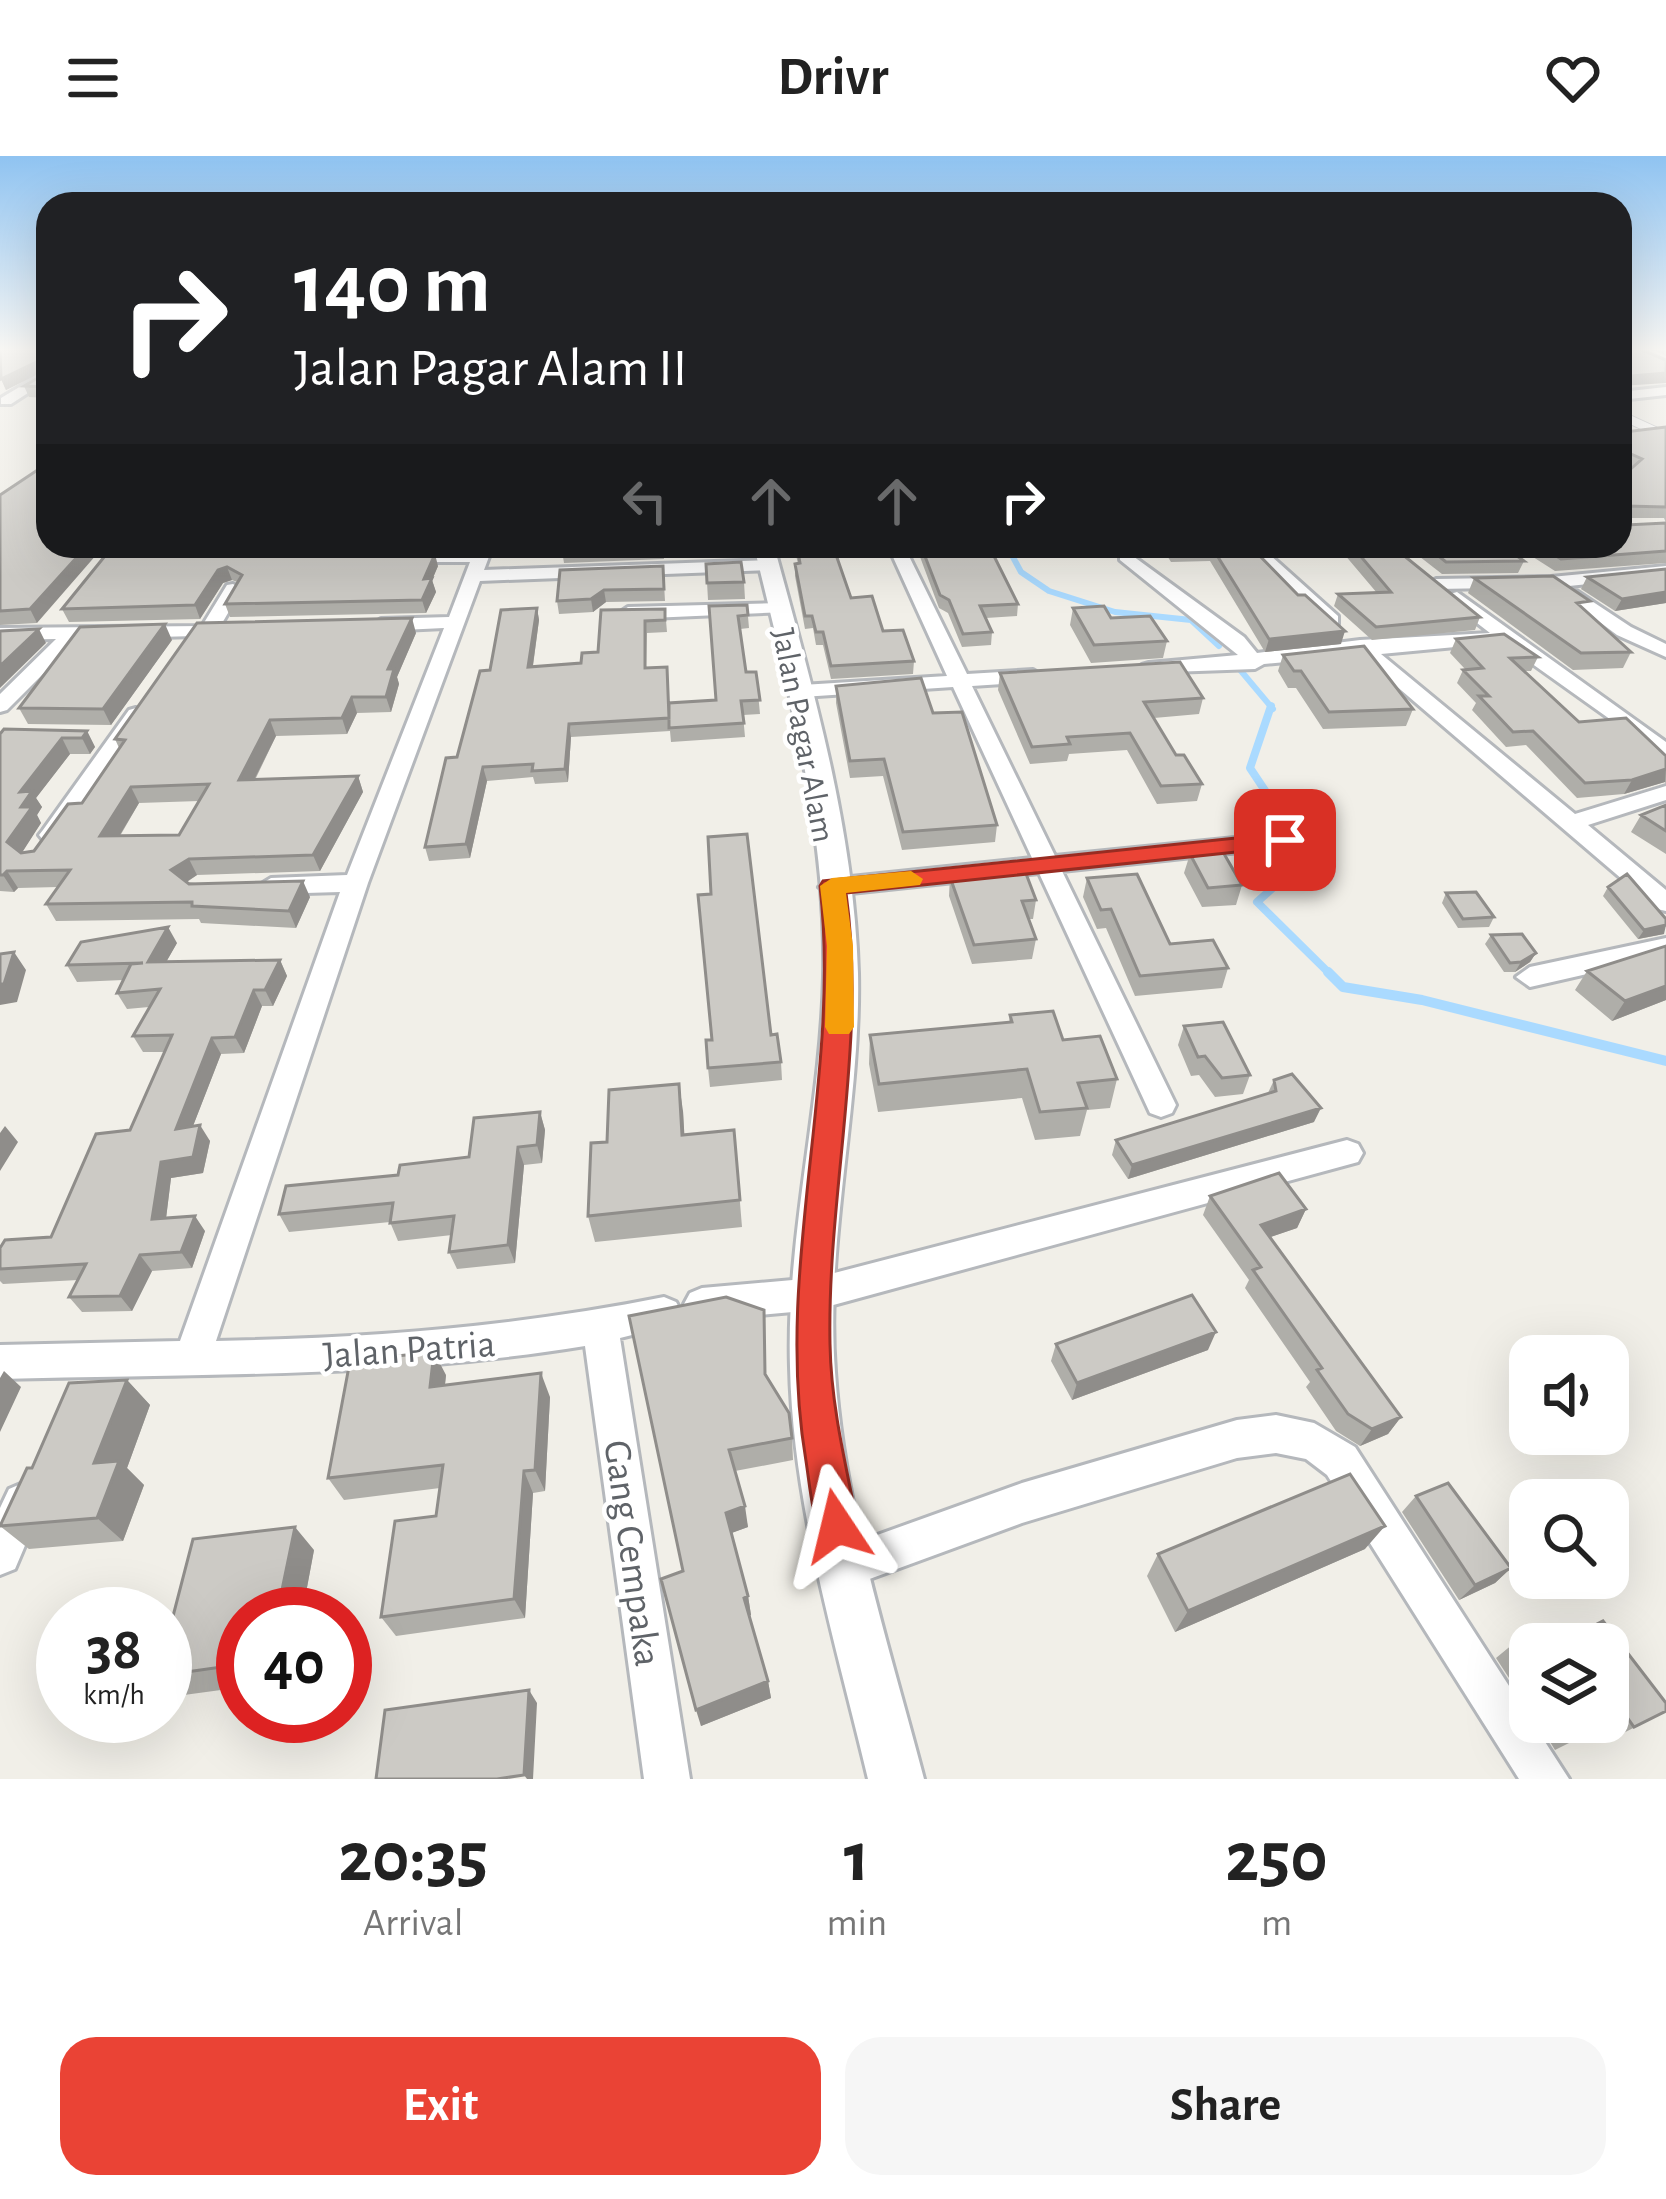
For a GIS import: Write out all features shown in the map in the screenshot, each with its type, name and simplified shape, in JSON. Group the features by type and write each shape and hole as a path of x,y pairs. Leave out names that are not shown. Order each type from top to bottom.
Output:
{"street":[{"path":"372,558 623,558"},
{"name":"Jalan Pagar Alam","path":"767,558 802,691 840,946 839,1044 819,1202 815,1405 845,1567 896,1779"},
{"path":"902,558 1161,1105"},
{"path":"1129,558 1237,641 1251,663"},
{"path":"1263,558 1365,650 1666,903"},
{"path":"1515,558 1624,632 1666,651"},
{"path":"191,1361 356,883 480,560"},
{"path":"1666,571 1551,582 1428,578 1666,752"},
{"path":"194,637 233,590"},
{"path":"606,613 780,608"},
{"path":"44,633 58,615"},
{"path":"365,625 454,622"},
{"path":"0,634 194,637 253,630"},
{"path":"0,706 73,633"},
{"path":"1136,670 1503,637"},
{"path":"802,691 1047,675"},
{"path":"34,858 108,737 144,702"},
{"path":"1570,824 1661,798"},
{"path":"832,886 1285,840"},
{"path":"242,886 356,883"},
{"path":"1530,977 1666,947"},
{"name":"Jalan Patria","path":"0,1362 191,1361 432,1350 600,1328 706,1302 814,1294 1347,1153"},
{"name":"Gang Cempaka","path":"600,1328 667,1779"},
{"path":"72,1399 90,1360"},
{"path":"845,1567 1022,1503 1238,1438 1276,1434 1314,1442 1341,1461 1546,1779"},
{"path":"0,1554 36,1476"}],"building":[{"path":"1666,427 1666,507 1632,506 1632,468 1642,459 1632,454 1632,431"},
{"path":"36,471 36,558 76,558 30,609 0,611 0,495"},
{"path":"1666,523 1666,551 1632,554 1632,525"},
{"path":"103,558 433,558 424,579 432,578 422,600 225,604 242,575 227,567 218,570 195,605 62,609"},
{"path":"799,558 837,558 851,598 872,596 883,631 903,630 914,661 831,666 823,632 816,632 812,616 805,616 795,564"},
{"path":"926,558 995,558 1018,604 980,606 992,632 963,634 949,600 940,595"},
{"path":"1219,558 1262,558 1298,595 1305,595 1345,631 1269,639"},
{"path":"1362,558 1407,558 1480,617 1376,627 1338,594 1391,592"},
{"path":"1441,558 1524,561 1446,562"},
{"path":"741,562 744,582 707,583 706,564"},
{"path":"663,566 664,589 604,590 591,599 557,601 560,570"},
{"path":"1666,569 1666,592 1622,599 1587,577"},
{"path":"1553,576 1590,601 1577,603 1631,652 1581,653 1474,578"},
{"path":"747,605 748,615 738,616 746,672 756,672 760,700 741,701 744,723 669,728 669,703 716,700 709,606"},
{"path":"1104,606 1111,618 1150,616 1167,641 1094,645 1073,608"},
{"path":"537,608 528,667 581,663 582,653 598,652 601,610 665,609 665,620 645,621 645,668 667,667 669,718 569,724 565,769 532,771 533,764 483,767 466,844 425,847 446,758 457,757 480,671 490,670 501,610"},
{"path":"412,618 388,669 394,669 386,697 352,697 342,718 270,720 239,780 358,776 313,855 189,859 171,870 189,884 303,881 289,911 192,906 192,902 46,904 70,870 0,875 0,734 4,729 87,731 82,738 62,738 20,792 32,791 21,807 32,807 7,842 21,853 34,851 68,804 82,803 125,740 115,739 197,623","holes":["209,784 179,835 100,836 131,787"]},
{"path":"165,624 103,709 19,708 80,627"},
{"path":"39,629 0,666 0,631"},
{"path":"1504,634 1538,657 1510,658 1579,722 1626,718 1666,756 1666,769 1632,780 1585,783 1533,731 1513,732 1479,696 1489,696 1463,670 1483,668 1456,639"},
{"path":"1364,646 1413,709 1329,712 1301,671 1294,671 1283,655"},
{"path":"1180,662 1203,698 1144,702 1176,755 1184,755 1202,784 1161,786 1130,733 1067,737 1070,744 1032,747 1000,673"},
{"path":"921,678 933,713 962,712 997,825 903,832 884,759 850,761 836,686"},
{"path":"1666,805 1666,831 1641,815"},
{"path":"747,834 771,1035 777,1034 781,1062 708,1068 706,1040 712,1040 698,895 711,894 708,837"},
{"path":"1223,852 1242,885 1208,888 1190,854"},
{"path":"1025,871 1036,900 1022,901 1036,939 974,945 950,877"},
{"path":"1137,874 1170,944 1213,940 1228,968 1140,976 1111,909 1101,910 1087,878"},
{"path":"1627,874 1666,919 1666,925 1644,930 1608,887"},
{"path":"1476,892 1494,917 1463,919 1446,893"},
{"path":"168,927 148,962 280,960 265,990 254,990 235,1037 212,1038 176,1129 200,1125 193,1157 161,1162 152,1219 195,1216 181,1252 140,1255 120,1296 69,1297 86,1264 0,1269 0,1248 5,1240 51,1237 96,1134 130,1130 172,1035 133,1036 160,989 117,993 131,964 143,963 67,965 81,942"},
{"path":"1522,934 1536,953 1510,963 1491,935"},
{"path":"1666,946 1666,986 1625,1001 1587,971"},
{"path":"14,952 4,984 0,984 0,954"},
{"path":"1053,1011 1063,1040 1100,1036 1117,1079 1078,1083 1087,1108 1040,1112 1027,1069 879,1084 870,1035 1012,1022 1010,1015"},
{"path":"1223,1022 1250,1075 1222,1078 1205,1056 1198,1057 1184,1026"},
{"path":"1292,1074 1321,1108 1132,1165 1116,1140 1276,1091 1274,1080"},
{"path":"679,1084 682,1135 734,1130 740,1200 588,1216 591,1143 607,1142 609,1090"},
{"path":"540,1112 537,1145 518,1147 508,1245 449,1252 454,1216 390,1223 393,1203 279,1214 286,1186 398,1175 400,1165 469,1157 474,1118"},
{"path":"1279,1173 1306,1209 1261,1225 1401,1417 1372,1429 1348,1414 1317,1370 1322,1368 1253,1270 1261,1267 1210,1196"},
{"path":"1192,1295 1216,1332 1077,1383 1056,1344"},
{"path":"726,1297 764,1310 765,1374 789,1413 792,1438 729,1450 745,1506 726,1513 768,1681 696,1710 661,1579 683,1571 629,1316"},
{"path":"434,1352 430,1387 541,1373 535,1470 524,1471 514,1599 381,1617 395,1521 436,1516 443,1465 328,1478 350,1361"},
{"path":"127,1380 94,1463 119,1461 97,1518 0,1526 27,1468 32,1468 69,1383"},
{"path":"1350,1474 1385,1526 1188,1611 1158,1554"},
{"path":"1448,1483 1509,1569 1475,1585 1416,1496"},
{"path":"295,1527 283,1587 216,1587 216,1668 192,1671 192,1587 181,1587 193,1539"},
{"path":"1629,1655 1666,1703 1666,1711 1634,1727 1629,1720"},
{"path":"529,1690 524,1775 376,1779 385,1710"}],"waterway":[{"path":"1013,558 1021,572 1049,591 1115,612 1191,620 1219,646"},
{"path":"1236,665 1271,706"},
{"path":"1271,706 1250,768 1276,807 1311,824 1331,852 1329,861 1293,870 1257,902 1331,975"},
{"path":"1328,972 1331,975"},
{"path":"1331,975 1343,987 1422,1000 1666,1061"}],"slow traffic":[{"path":"839,1027 840,946 832,886 911,879"}],"route":[{"path":"837,1526 812,1370 819,1202 839,1044 840,946 832,886 1285,840"}]}
